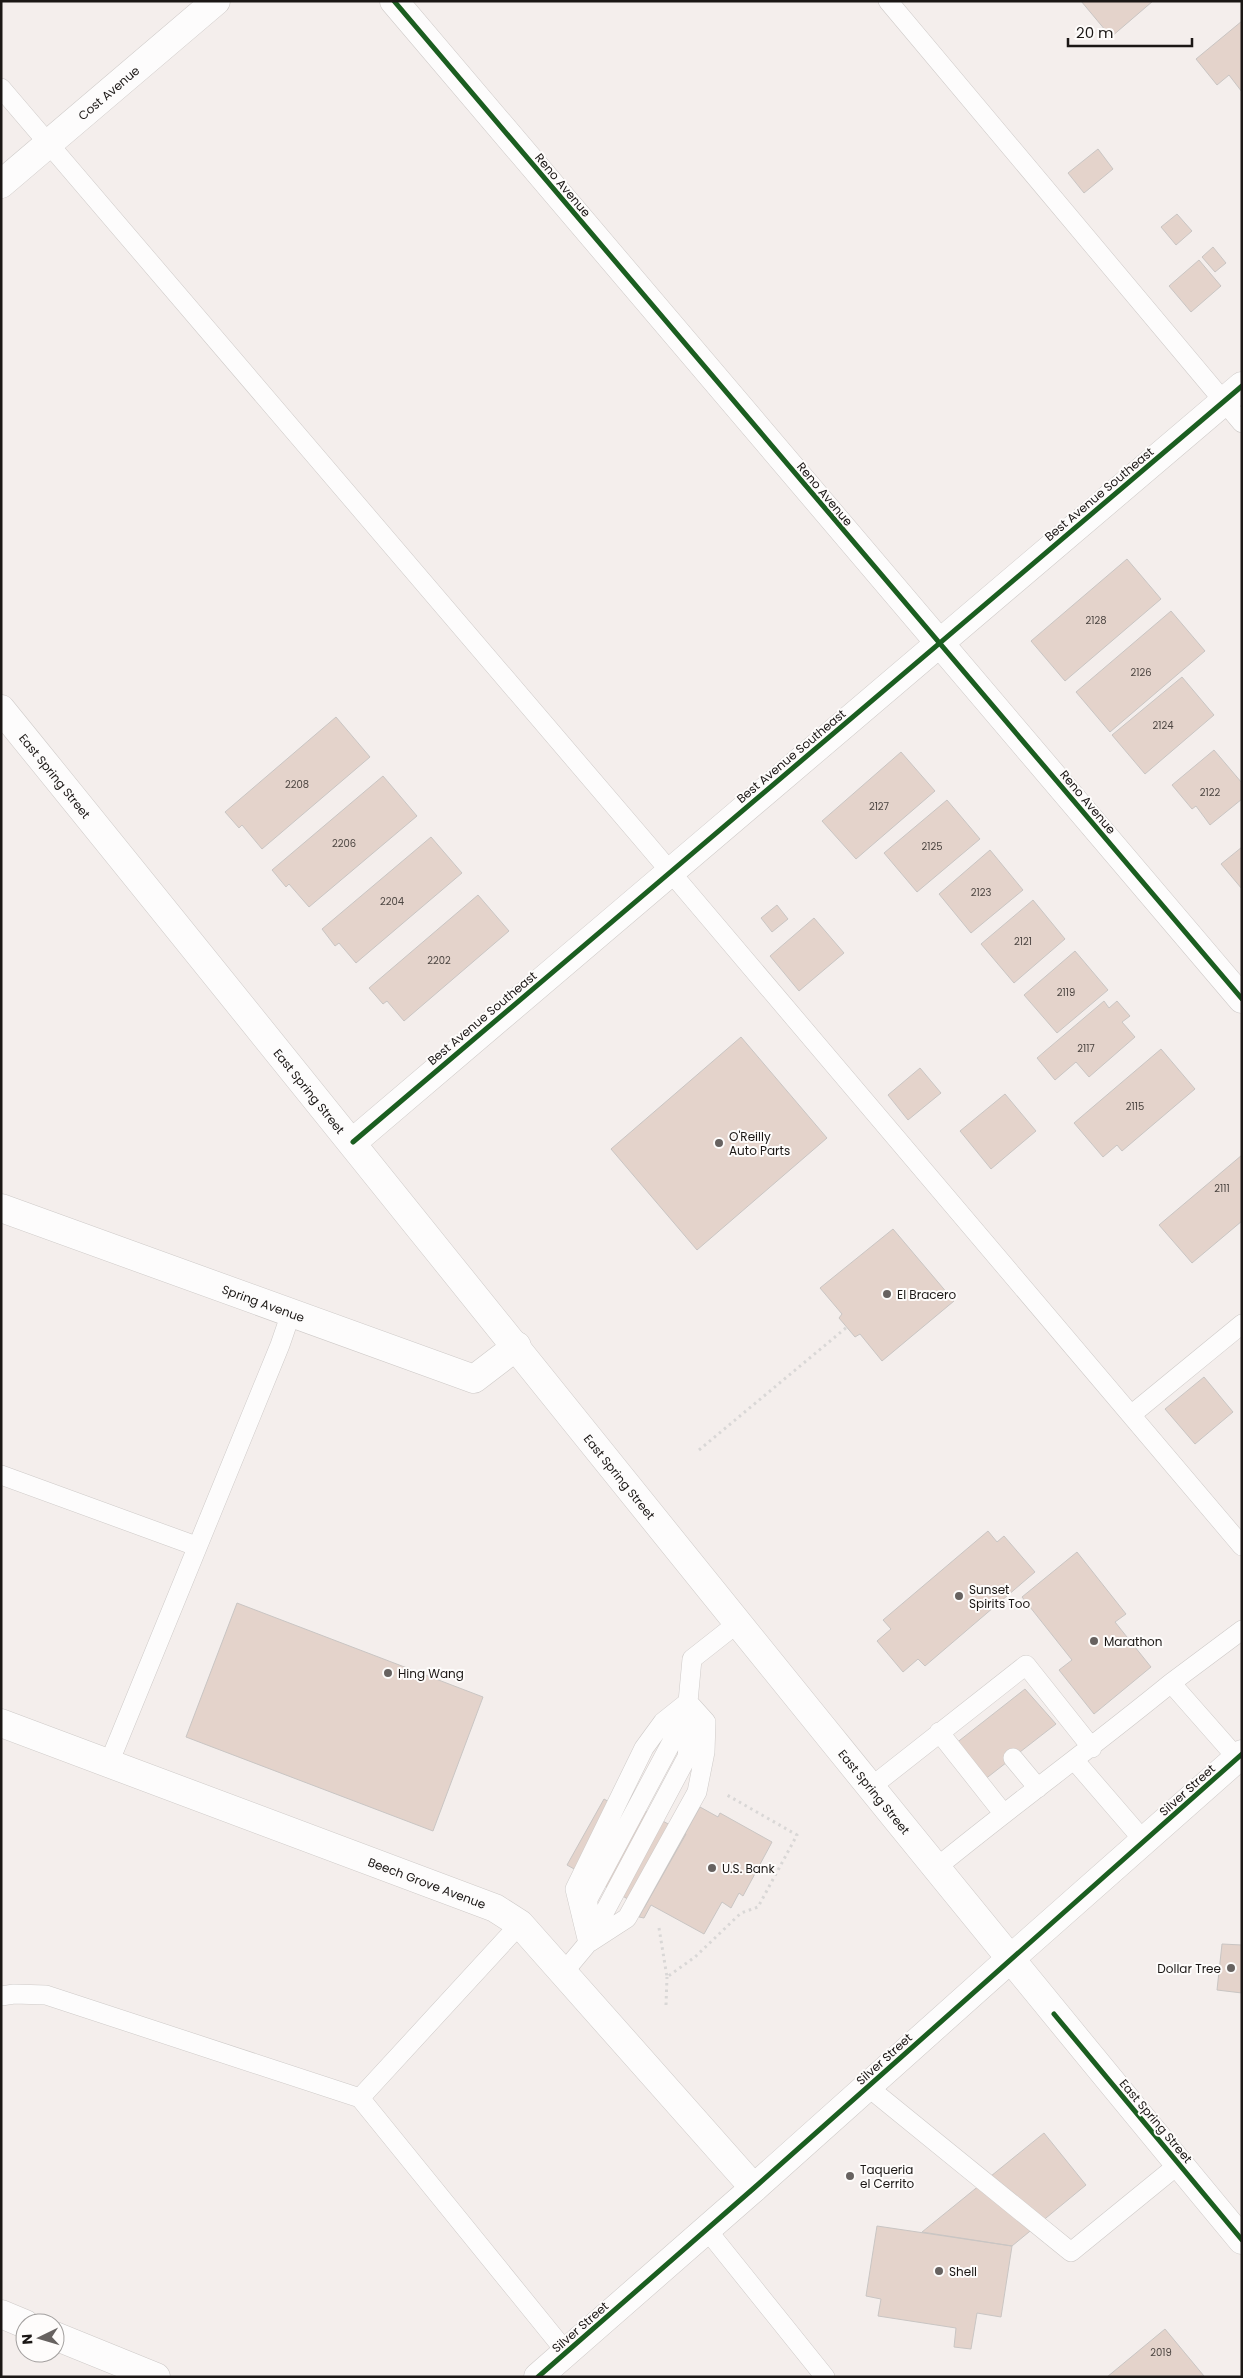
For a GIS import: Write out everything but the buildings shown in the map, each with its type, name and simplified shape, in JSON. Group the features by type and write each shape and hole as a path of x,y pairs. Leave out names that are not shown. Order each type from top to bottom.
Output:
{"street":[{"name":"Cost Avenue","path":"1,184 216,1"},
{"name":"Reno Avenue","path":"394,1 1242,1000"},
{"name":"Best Avenue Southeast","path":"352,1142 1233,393"},
{"name":"East Spring Street","path":"1,709 517,1346 1009,1960 1242,2240"},
{"name":"Spring Avenue","path":"1,1208 474,1380 517,1346"},
{"name":"Beech Grove Avenue","path":"1,1723 495,1908 520,1924 754,2188"},
{"name":"Silver Street","path":"538,2377 707,2230 1239,1756"},
{"path":"1,2314 15,2320"},
{"path":"65,2340 156,2377"}],"lane":[{"path":"888,1 1233,393 1242,423"},
{"path":"1,88 50,143 670,871 1242,1546"},
{"path":"109,1763 280,1344 290,1313"},
{"path":"1131,1415 1242,1324"},
{"path":"1,1475 196,1546"},
{"path":"588,1943 588,1899 676,1734 688,1702 692,1659 739,1622"},
{"path":"936,1868 1003,1813 1092,1748 1171,1683 1242,1630"},
{"path":"871,1787 939,1732 979,1713 1026,1665 1092,1748"},
{"path":"1171,1683 1239,1756"},
{"path":"563,1973 588,1943 627,1918 696,1792 705,1752 706,1722 688,1702"},
{"path":"939,1732 1003,1813"},
{"path":"1013,1758 1038,1788"},
{"path":"1075,1761 1144,1841"},
{"path":"360,2098 520,1924"},
{"path":"1,1996 14,1994 46,1995 360,2098 566,2352"},
{"path":"868,2087 1071,2252 1179,2164"},
{"path":"707,2230 825,2377"}],"path":[{"path":"699,1450 847,1327"},
{"path":"667,1977 695,1957 742,1913 758,1907 797,1835 724,1793"},
{"path":"658,1925 667,1977 666,2005"}],"cycle path":[{"path":"394,1 1242,999"},
{"path":"353,1142 1242,386"},
{"path":"538,2377 754,2188 1242,1754"},
{"path":"1054,2014 1242,2240"}],"place":[{"name":"O'Reilly Auto Parts","path":"719,1143"},
{"name":"El Bracero","path":"887,1294"},
{"name":"Sunset Spirits Too","path":"959,1596"},
{"name":"Marathon","path":"1094,1641"},
{"name":"Hing Wang","path":"388,1673"},
{"name":"U.S. Bank","path":"712,1868"},
{"name":"Dollar Tree","path":"1231,1968"},
{"name":"Taqueria el Cerrito","path":"850,2176"},
{"name":"Shell","path":"939,2271"}]}
